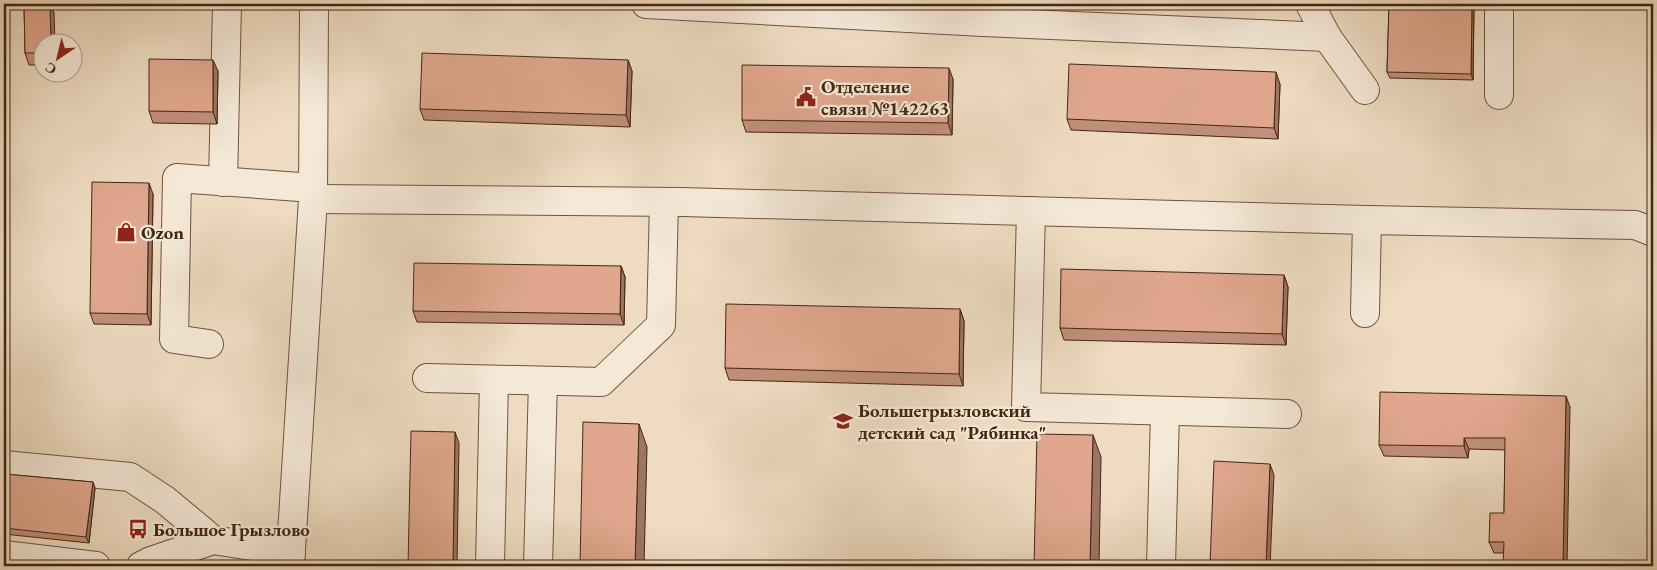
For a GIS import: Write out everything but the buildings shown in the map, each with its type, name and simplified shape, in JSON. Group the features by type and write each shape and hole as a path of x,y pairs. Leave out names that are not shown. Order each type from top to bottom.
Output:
{"street":[{"path":"223,182 227,4"},
{"path":"4,464 130,477 166,500 213,540 291,559 313,193 314,4"},
{"path":"646,4 919,11 1327,37"},
{"path":"1310,4 1327,37 1364,90"},
{"path":"1499,4 1499,95"},
{"path":"209,344 174,338 177,178 313,193 1635,225 1653,232"},
{"path":"428,378 601,382 661,325 664,202"},
{"path":"1031,211 1026,407 1287,414"},
{"path":"1365,313 1367,220"},
{"path":"490,566 494,380"},
{"path":"538,566 542,381"},
{"path":"1161,566 1165,411"},
{"path":"140,566 213,540"},
{"path":"196,566 213,540"},
{"path":"4,555 96,566"}],"place":[{"name":"Отделение связи №142263","path":"806,97"},
{"name":"Ozon","path":"126,232"},
{"name":"Большегрызловский детский сад \"Рябинка\"","path":"843,421"},
{"name":"Большое Грызлово","path":"138,529"}]}
